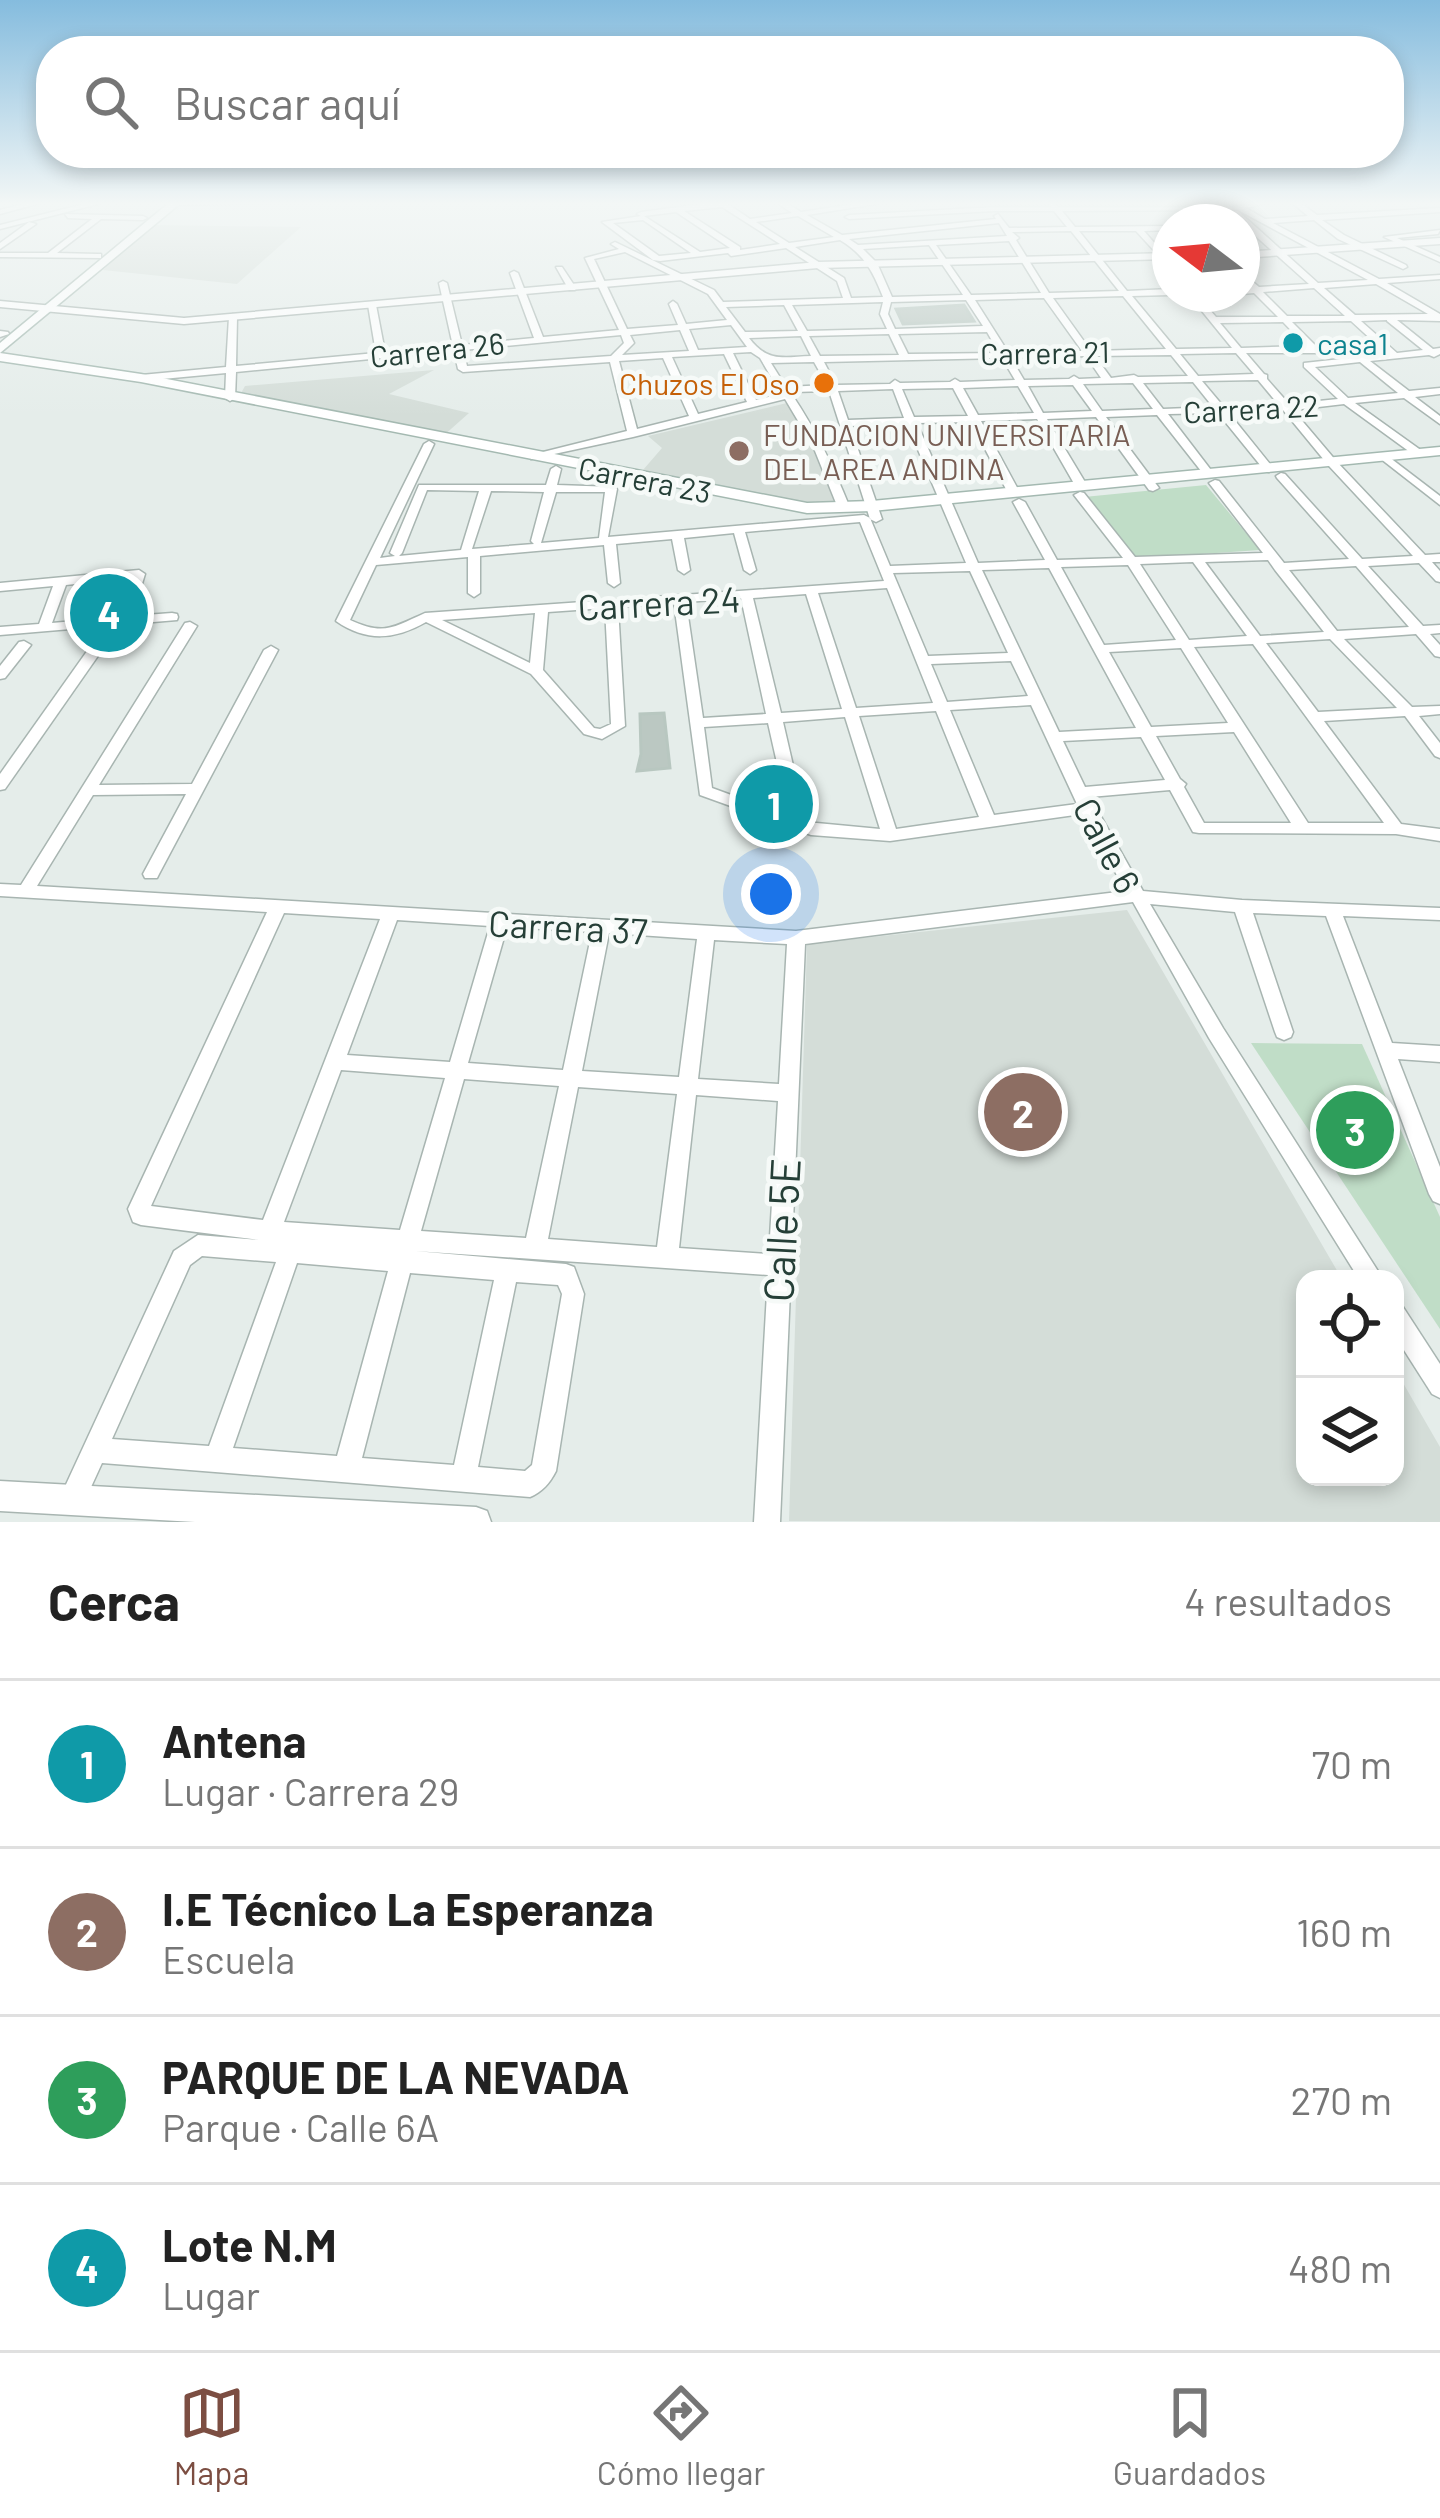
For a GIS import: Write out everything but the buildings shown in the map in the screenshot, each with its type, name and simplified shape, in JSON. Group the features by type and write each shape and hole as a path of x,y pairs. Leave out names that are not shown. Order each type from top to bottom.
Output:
{"main road":[{"path":"1,347 80,273"},
{"path":"42,308 87,273"},
{"name":"Carrera 23","path":"1,347 42,360 535,457 796,520 1337,467 1440,451"},
{"name":"Carrera 23","path":"1,347 37,367 556,469 792,507 870,513"},
{"name":"Carrera 23","path":"1389,460 1440,460"}],"street":[{"path":"514,273 539,338"},
{"path":"563,273 572,288"},
{"path":"598,273 624,330 627,349 614,358"},
{"path":"669,273 712,292 753,349"},
{"path":"0,304 174,320 724,273"},
{"path":"830,273 841,280 847,299"},
{"path":"877,273 888,298 884,314 904,356"},
{"path":"951,273 1006,353 1081,491 1132,561 1304,830"},
{"path":"1032,273 1106,378"},
{"path":"1109,273 1219,410 1440,653"},
{"path":"1301,273 1394,355"},
{"path":"1360,273 1381,280 1439,317"},
{"path":"1260,291 1440,277"},
{"path":"443,283 465,369 753,349 771,359 776,385 788,394 816,440 844,508"},
{"path":"724,304 1152,292"},
{"path":"1260,295 1326,362"},
{"path":"786,301 832,386 891,574 988,819"},
{"path":"1420,305 1440,303"},
{"path":"372,304 387,368"},
{"path":"673,304 695,352"},
{"path":"1208,312 1337,467 1440,578"},
{"path":"230,398 233,317"},
{"path":"1215,320 1439,317"},
{"path":"1390,319 1437,354"},
{"name":"Carrera 26","path":"141,378 734,322"},
{"path":"746,335 989,329"},
{"path":"314,346 315,364"},
{"name":"Carrera 21","path":"771,359 1088,350 1314,350"},
{"path":"727,351 754,404"},
{"path":"1418,453 1347,402 1306,364 1437,354"},
{"path":"666,355 695,418"},
{"path":"614,358 633,434"},
{"path":"1360,358 1440,421"},
{"path":"535,457 754,404 788,394 790,389 1264,377"},
{"path":"1134,378 1334,635 1408,711 1440,753"},
{"path":"1075,379 1150,484"},
{"path":"955,382 1199,828 1396,829 1440,835"},
{"name":"Calle 6","path":"896,383 945,504 1083,801 1135,896 1366,1270"},
{"name":"Carrera 22","path":"845,423 1219,410 1440,391"},
{"path":"372,562 429,444"},
{"path":"1389,460 1440,502"},
{"path":"537,541 556,469"},
{"path":"396,554 424,488 611,489 606,540 614,583"},
{"path":"474,592 470,551 486,488"},
{"path":"372,562 678,537 796,520"},
{"path":"739,530 750,570"},
{"path":"678,537 684,570"},
{"name":"Carrera 24","path":"372,562 344,621 368,635 387,637 425,616 812,592 891,574 974,567 1440,558"},
{"path":"1197,560 1396,829"},
{"path":"0,587 139,574 124,621"},
{"path":"44,628 61,581"},
{"path":"812,592 890,836"},
{"path":"747,597 799,826"},
{"path":"680,602 705,791 799,826 890,836 1178,784"},
{"path":"425,616 536,671 589,731 602,734 617,726 611,604"},
{"path":"536,671 542,609"},
{"path":"0,632 172,617"},
{"path":"25,892 190,626"},
{"path":"1099,649 1440,629"},
{"path":"0,785 107,633"},
{"path":"0,675 24,645"},
{"path":"151,874 271,650"},
{"path":"923,661 1016,657"},
{"path":"699,723 1036,700"},
{"path":"1314,717 1440,710"},
{"path":"1053,737 1238,727"},
{"path":"88,790 194,789"},
{"name":"Carrera 37","path":"0,890 796,938 1135,896 1439,917"},
{"path":"1242,906 1284,1032"},
{"path":"97,1450 530,1484 542,1472 573,1294 566,1275 507,1271 270,1231 151,1218 139,1209 278,907"},
{"path":"1332,909 1385,1050 1430,1143 1440,1193"},
{"path":"270,1231 390,916"},
{"path":"346,1471 500,922"},
{"path":"535,1247 602,927"},
{"path":"667,1257 706,934"},
{"name":"Calle 5E","path":"767,1522 796,938"},
{"path":"1385,1050 1440,1054"},
{"path":"335,1062 787,1093"},
{"path":"72,1500 182,1258 198,1245 405,1253 535,1247 778,1265"},
{"path":"218,1460 291,1250"},
{"path":"463,1480 507,1271"},
{"path":"1404,1329 1440,1387"},
{"path":"0,1496 229,1515 476,1522"}],"shaded area":[{"path":"132,273 249,273 237,284"},
{"path":"434,370 389,394 469,413 442,437 240,395 245,386"},
{"name":"FUNDACION UNIVERSITARIA DEL AREA ANDINA","path":"791,402 816,443 842,506 775,502 643,470 662,448 648,436"},
{"path":"1127,910 1337,1270 1296,1270 1296,1486 1404,1486 1404,1385 1440,1447 1440,1522 789,1521 807,944"}],"green space":[{"path":"1206,485 1260,550 1127,559 1084,497"},
{"path":"1251,1043 1362,1044 1440,1217 1440,1329"}],"place":[{"name":"casa1","path":"1293,343"},
{"name":"Chuzos El Oso","path":"824,383"},
{"name":"FUNDACION UNIVERSITARIA DEL AREA ANDINA","path":"739,451"},
{"name":"Lote N.M","path":"109,613"},
{"name":"Antena","path":"774,804"},
{"name":"I.E Técnico La Esperanza","path":"1023,1112"},
{"name":"PARQUE DE LA NEVADA","path":"1355,1130"}]}
